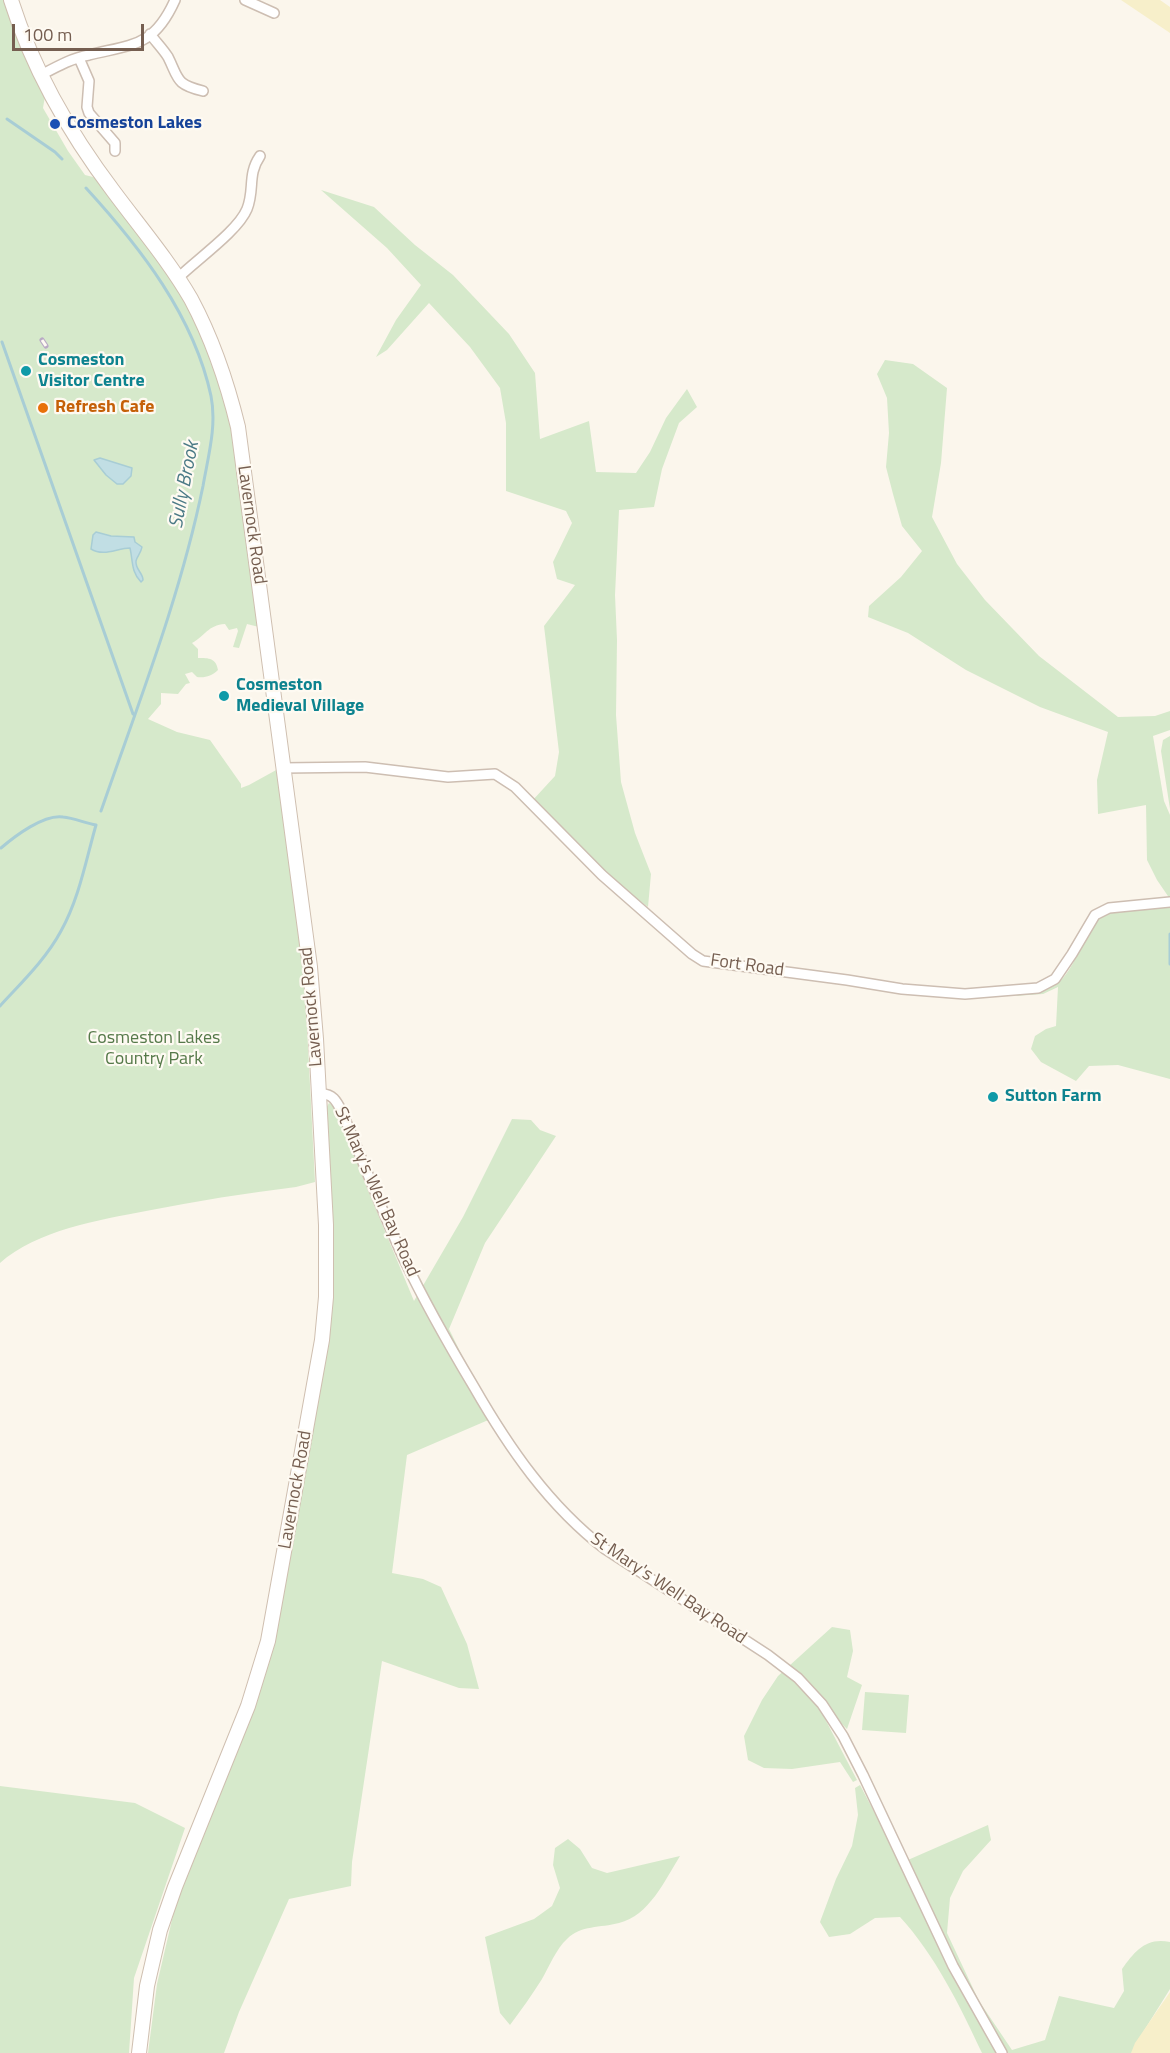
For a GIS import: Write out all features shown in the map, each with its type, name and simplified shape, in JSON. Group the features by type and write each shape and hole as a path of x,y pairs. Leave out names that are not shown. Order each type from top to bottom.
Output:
{"main road":[{"name":"Lavernock Road","path":"11,0 41,75 59,109 90,159 178,278 205,326 219,361 238,427 312,991 320,1094 327,1297 317,1371 276,1602 268,1641 248,1706 160,1930 147,1986 140,2053"}],"street":[{"path":"41,75 79,58 129,47 150,34 166,18 175,0"},
{"path":"245,0 265,4 274,13"},
{"path":"150,34 164,51 178,80 203,91"},
{"path":"79,58 89,81 87,106 89,112 115,143 115,151"},
{"path":"178,278 242,218 249,200 252,171 260,156"},
{"name":"Fort Road","path":"283,768 365,767 448,777 495,774 515,787 602,875 692,954 704,961 923,991 965,994 1038,988 1055,979 1095,915 1109,908 1170,902"},
{"name":"St Mary's Well Bay Road","path":"320,1094 334,1098 342,1112 405,1260 442,1334 490,1416 546,1494 585,1534 768,1656 798,1678 822,1704 843,1736 868,1783 953,1966 1002,2053"}],"green space":[{"name":"Cosmeston Lakes Country Park","path":"0,0 6,0 45,96 43,108 68,151 85,175 99,181 160,260 205,335 230,413 259,627 247,624 239,648 233,647 237,628 229,630 225,624 211,629 192,643 198,649 198,658 205,658 216,663 218,670 203,677 197,677 192,672 185,674 190,683 186,684 178,694 161,693 161,704 148,719 177,732 210,740 241,784 241,788 278,769 304,969 315,1182 109,1218 69,1228 32,1242 0,1263"},
{"path":"321,190 374,207 415,245 453,275 509,334 535,373 540,439 589,421 596,472 636,473 650,452 666,418 687,389 697,407 679,423 662,469 654,507 619,510 615,595 616,715 621,782 635,833 651,874 648,907 601,871 532,801 555,776 559,752 544,626 575,585 557,579 553,562 572,523 566,511 506,491 506,423 500,388 470,347 429,303 387,350 376,357 396,320 421,285 387,248"},
{"path":"885,360 913,364 947,388 941,463 932,517 957,564 985,600 1039,656 1118,717 1155,716 1170,711 1170,730 1153,736 1164,801 1170,815 1170,899 1147,860 1146,805 1098,814 1097,780 1108,732 1040,707 966,670 908,633 868,617 869,606 901,577 922,551 902,526 886,467 889,433 887,398 877,374"},
{"path":"1170,736 1170,809 1161,751 1163,740"},
{"path":"1170,906 1170,1079 1118,1065 1089,1066 1076,1081 1041,1062 1031,1049 1035,1036 1056,1026 1058,987 1043,994 1015,996 1043,990 1059,982 1072,965 1089,932 1101,915 1122,909"},
{"path":"329,1103 333,1105 342,1119 365,1183 414,1301 463,1217 512,1119 531,1120 540,1130 556,1136 485,1243 449,1329 479,1390 498,1419 486,1421 407,1455 392,1573 423,1579 441,1587 467,1644 479,1689 459,1688 382,1661 352,1862 351,1886 289,1899 239,2012 224,2053 148,2053 157,1984 178,1894 257,1698 301,1496 333,1302 330,1161 325,1110"},
{"path":"832,1627 850,1630 853,1651 847,1677 862,1685 847,1729 831,1709 823,1715 857,1780 853,1782 840,1762 792,1769 764,1768 748,1760 744,1736 762,1700 778,1676"},
{"path":"865,1692 909,1695 906,1733 862,1730"},
{"path":"860,1785 901,1863 988,1825 991,1840 963,1871 950,1898 947,1933 979,2001 1012,2050 1045,2040 1059,1996 1114,2008 1124,1991 1122,1969 1132,1956 1148,1944 1170,1942 1170,1989 1142,2034 1137,2053 982,2053 936,1964 900,1917 875,1918 850,1934 829,1937 820,1922 836,1879 852,1846 858,1815 855,1788"},
{"path":"0,1786 135,1803 185,1828 134,1978 129,2053 0,2053"},
{"path":"568,1839 580,1849 592,1868 607,1873 680,1856 655,1896 639,1913 619,1923 572,1934 559,1948 538,1985 510,2025 500,2013 485,1937 534,1919 552,1906 560,1888 553,1865 555,1848"}],"sand":[{"path":"1121,0 1160,0 1170,7 1170,33"},
{"path":"1170,1992 1170,2053 1131,2053 1135,2043"}],"water":[{"path":"100,458 132,468 131,476 123,484 117,484 94,460"},
{"path":"96,532 111,536 134,537 135,542 142,547 136,561 143,578 141,582 134,570 130,548 106,552 91,549 93,535"}],"waterway":[{"name":"Sully Brook","path":"7,119 62,159"},
{"name":"Sully Brook","path":"86,188 145,259 178,311 203,367 213,407 211,441 203,486 183,569 101,811"},
{"path":"2,342 133,714"},
{"name":"Sully Brook","path":"0,1006 41,961 61,931 77,893 96,825 71,818 55,817 39,822 1,848"},
{"path":"1170,934 1170,964"}],"railway":[{"path":"42,340 46,346"}],"place":[{"name":"Cosmeston Lakes","path":"55,124"},
{"name":"Cosmeston Visitor Centre","path":"26,371"},
{"name":"Refresh Cafe","path":"43,408"},
{"name":"Cosmeston Medieval Village","path":"224,696"},
{"name":"Sutton Farm","path":"993,1097"}]}
